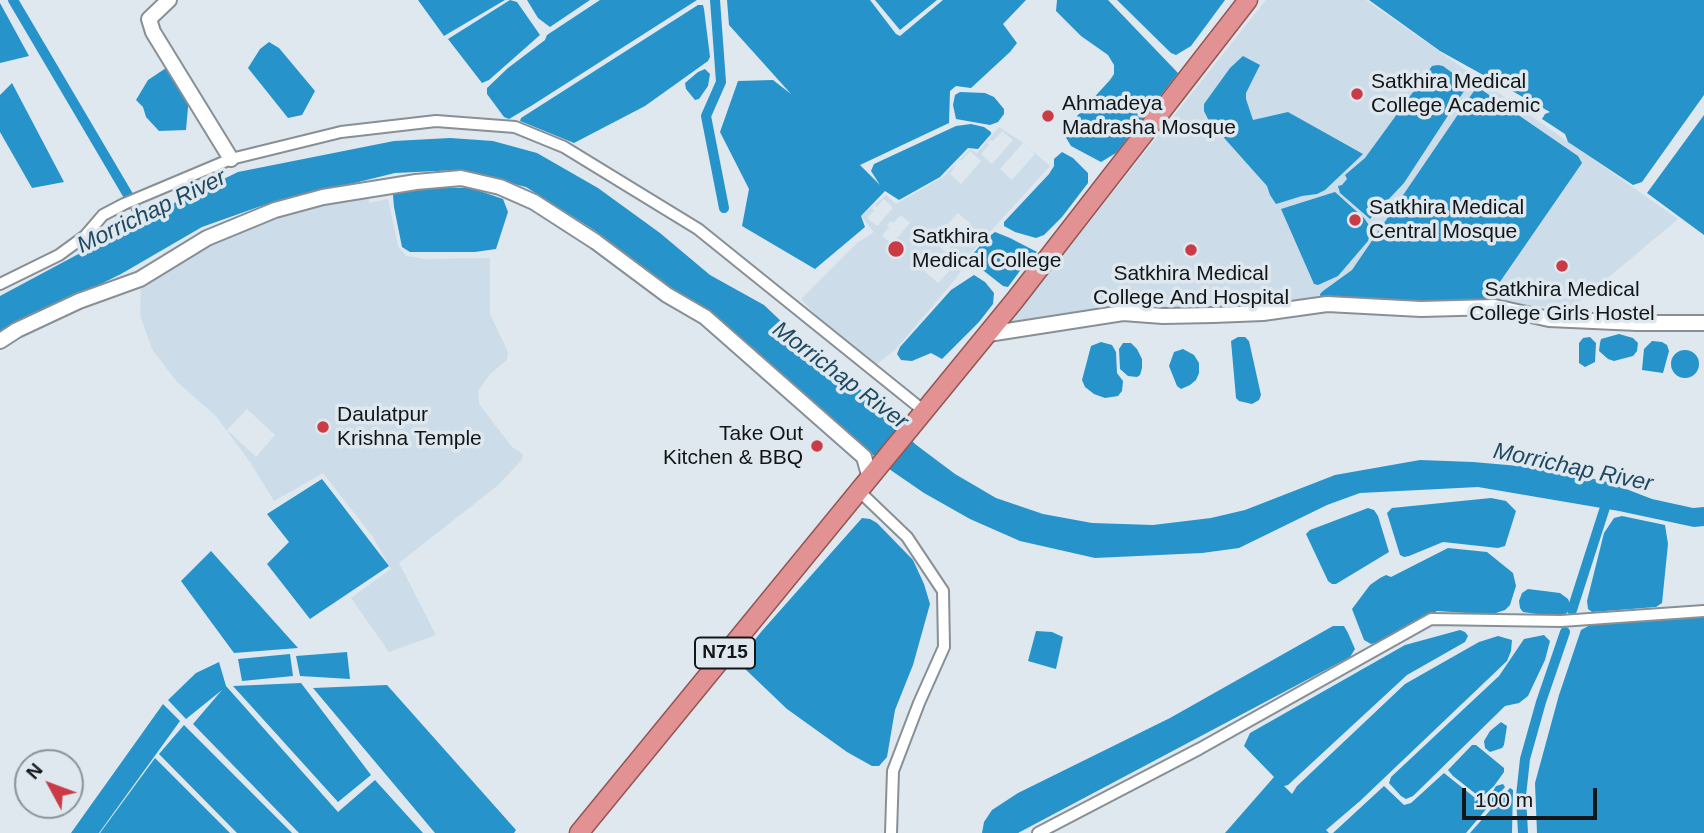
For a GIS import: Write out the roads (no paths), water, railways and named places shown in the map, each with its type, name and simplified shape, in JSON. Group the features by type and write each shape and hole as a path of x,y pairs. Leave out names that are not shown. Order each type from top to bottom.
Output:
{"highway":[{"path":"921,415 988,334 1248,0"},
{"name":"N715","path":"579,833 921,415"}],"street":[{"path":"169,0 149,19 153,32 231,159"},
{"path":"0,284 59,255 85,236 103,215 231,159 341,132 436,121 515,127 564,148 698,229 921,415"},
{"path":"0,341 17,330 79,301 139,279 207,238 275,210 323,197 415,182 461,178 500,187 534,202 596,242 667,295 705,317 864,457 867,481 943,591 944,648 893,771 891,833"},
{"path":"988,334 1123,313 1163,316 1265,313 1325,304 1421,309 1500,307 1549,319 1704,323"},
{"path":"1038,833 1199,749 1431,619 1561,621 1704,611"}],"water":[{"path":"418,0 505,0 444,36"},
{"path":"510,0 517,2 540,35 489,80 482,83 448,39"},
{"path":"527,0 590,0 550,27 538,18"},
{"path":"600,0 697,0 531,106 509,119 504,117 487,94 487,88 545,40 547,35"},
{"path":"727,0 870,0 900,36 943,0 1026,0 1003,24 1017,43 1010,52 971,88 956,86 950,91 949,123 860,165 880,185 871,171 874,164 956,126 971,124 984,127 991,134 978,149 968,148 940,177 899,200 885,191 861,216 865,227 815,269 742,226 749,189 720,132 738,81 773,80 791,94 729,25"},
{"path":"875,0 937,0 900,30"},
{"path":"1057,0 1108,0 1178,73 1116,153 1101,162 1071,146 1065,136 1077,116 1110,80 1114,74 1114,65 1108,55 1081,36 1056,11"},
{"path":"1117,0 1225,0 1191,46 1176,55"},
{"path":"1369,0 1704,0 1704,95 1642,182 1633,185 1568,142 1565,134 1542,119 1550,112 1440,51"},
{"path":"0,3 29,56 0,63"},
{"path":"698,5 703,5 704,9 710,57 708,61 645,106 574,143 520,121 521,118"},
{"path":"269,42 279,48 315,91 302,115 288,118 248,68 260,49"},
{"path":"1243,56 1260,65 1246,93 1253,120 1288,112 1363,154 1325,190 1276,204 1267,186 1209,121 1204,104 1230,68"},
{"path":"1438,65 1462,80 1466,88 1404,183 1370,219 1340,193 1338,186 1347,179 1345,175 1365,158 1432,66"},
{"path":"166,68 177,78 189,96 186,130 159,131 136,100 148,80"},
{"path":"705,69 710,74 708,86 699,99 695,100 686,89 685,83"},
{"path":"12,83 64,182 32,188 0,132 0,95"},
{"path":"1479,88 1578,156 1582,163 1495,289 1484,303 1332,305 1321,300 1320,294 1323,291 1352,270 1474,91"},
{"path":"960,92 985,93 994,97 1004,109 1004,114 998,122 990,125 956,119 953,105 955,95"},
{"path":"1704,115 1704,235 1647,193"},
{"name":"Morrichap River","path":"450,138 493,141 537,153 598,188 660,233 710,275 764,305 803,342 846,376 915,444 955,474 996,498 1043,514 1092,523 1153,525 1211,518 1245,510 1335,475 1420,460 1542,468 1608,482 1652,499 1693,508 1704,507 1704,526 1694,527 1478,487 1360,493 1327,505 1239,548 1202,553 1095,558 1020,541 970,519 892,471 713,319 594,230 526,187 458,170 395,173 261,206 202,227 121,274 0,334 0,296 170,205 238,172 394,141"},
{"path":"1062,152 1073,158 1088,173 1088,183 1062,217 1044,235 1036,238 1004,226 1004,222 1049,174 1054,166 1054,159"},
{"path":"405,187 471,188 503,199 508,212 496,249 475,252 410,252 402,247 393,195 396,190"},
{"path":"1335,192 1364,218 1371,228 1368,241 1338,276 1318,285 1314,284 1281,209"},
{"path":"995,232 1037,252 1008,287 970,260"},
{"path":"974,275 985,282 994,293 993,304 979,322 942,359 931,353 912,361 901,360 897,354 900,347 951,290"},
{"path":"1619,334 1633,338 1638,343 1637,351 1633,356 1614,361 1599,351 1600,343 1601,339"},
{"path":"1245,337 1249,341 1261,395 1259,400 1252,404 1236,398 1231,341"},
{"path":"1590,337 1596,343 1595,362 1585,367 1579,363 1579,343 1583,338"},
{"path":"1652,341 1667,345 1669,351 1663,373 1642,370 1644,349"},
{"path":"1101,342 1112,345 1116,352 1117,373 1123,381 1122,391 1118,396 1105,398 1094,394 1085,387 1082,380 1091,346"},
{"path":"1123,343 1131,343 1142,359 1142,368 1137,377 1128,376 1120,369 1119,349"},
{"path":"1183,349 1194,355 1199,363 1199,373 1196,380 1181,389 1177,386 1169,366 1174,352"},
{"path":"1685,350 1695,354 1699,364 1695,374 1685,378 1675,374 1671,364 1675,354"},
{"path":"322,479 389,566 310,619 267,564 289,542 267,514"},
{"path":"1491,498 1506,501 1516,511 1505,546 1498,548 1443,542 1409,556 1400,555 1387,513 1392,508"},
{"path":"1368,508 1374,510 1378,516 1389,552 1332,584 1328,581 1306,534 1310,530"},
{"path":"1622,516 1665,525 1668,544 1662,603 1656,607 1592,612 1588,609 1587,601 1604,533 1614,518"},
{"path":"862,518 877,523 913,560 930,604 913,665 895,710 887,757 879,766 872,766 847,752 787,709 743,667 742,656"},
{"path":"1448,548 1487,552 1513,573 1516,586 1510,605 1493,614 1437,611 1383,641 1371,644 1364,640 1352,609 1370,585 1386,575 1391,577"},
{"path":"211,551 298,648 234,653 181,581"},
{"path":"1528,589 1560,593 1570,604 1567,613 1558,617 1523,612 1519,601 1522,593"},
{"path":"1704,617 1704,833 1537,833 1535,783 1559,695 1581,630 1594,623"},
{"path":"1333,626 1344,626 1348,633 1355,649 1350,657 1018,833 982,833 984,822 992,810 1018,793 1170,718"},
{"path":"1460,630 1468,636 1465,642 1407,675 1284,786 1292,794 1297,786 1405,684 1479,642 1498,636 1512,640 1507,661 1326,830 1329,833 1225,833 1274,777 1244,746 1250,733 1405,645"},
{"path":"1036,631 1052,632 1063,637 1056,669 1028,661"},
{"path":"1544,635 1550,641 1545,660 1528,696 1519,703 1505,706 1413,796 1406,799 1401,796 1389,783 1391,777 1499,676 1524,639"},
{"path":"347,652 350,679 300,676 296,656"},
{"path":"290,654 293,676 242,681 238,659"},
{"path":"219,662 226,686 338,812 375,780 423,833 299,833 193,724 222,690 186,719 168,700 196,673"},
{"path":"301,683 371,775 338,802 233,686"},
{"path":"387,685 516,830 514,833 435,833 313,688"},
{"path":"163,704 180,721 99,833 71,833 81,819 84,819 84,815"},
{"path":"1501,722 1507,726 1504,745 1490,752 1485,748 1484,741 1490,731"},
{"path":"184,725 292,833 237,833 159,754"},
{"path":"1472,745 1476,745 1504,768 1494,786 1481,798 1448,770"},
{"path":"155,758 230,833 100,833"},
{"path":"1444,773 1479,801 1490,796 1496,786 1503,784 1505,787 1466,833 1333,833 1384,786 1404,805 1411,803"},
{"path":"1510,788 1513,790 1512,833 1470,833"}],"waterway":[{"name":"Morrichap River","path":"13,0 148,229"},
{"path":"715,0 721,82 706,116 724,208"},
{"name":"Morrichap River","path":"1572,610 1608,498"},
{"path":"1523,833 1521,796 1525,759 1565,632"}],"place":[{"name":"Satkhira Medical College Academic","path":"1357,94"},
{"name":"Ahmadeya Madrasha Mosque","path":"1048,116"},
{"name":"Satkhira Medical Central Mosque","path":"1355,220"},
{"name":"Satkhira Medical College","path":"896,249"},
{"name":"Satkhira Medical College And Hospital","path":"1191,250"},
{"name":"Satkhira Medical College Girls Hostel","path":"1562,266"},
{"name":"Daulatpur Krishna Temple","path":"323,427"},
{"name":"Take Out Kitchen & BBQ","path":"817,446"}]}
